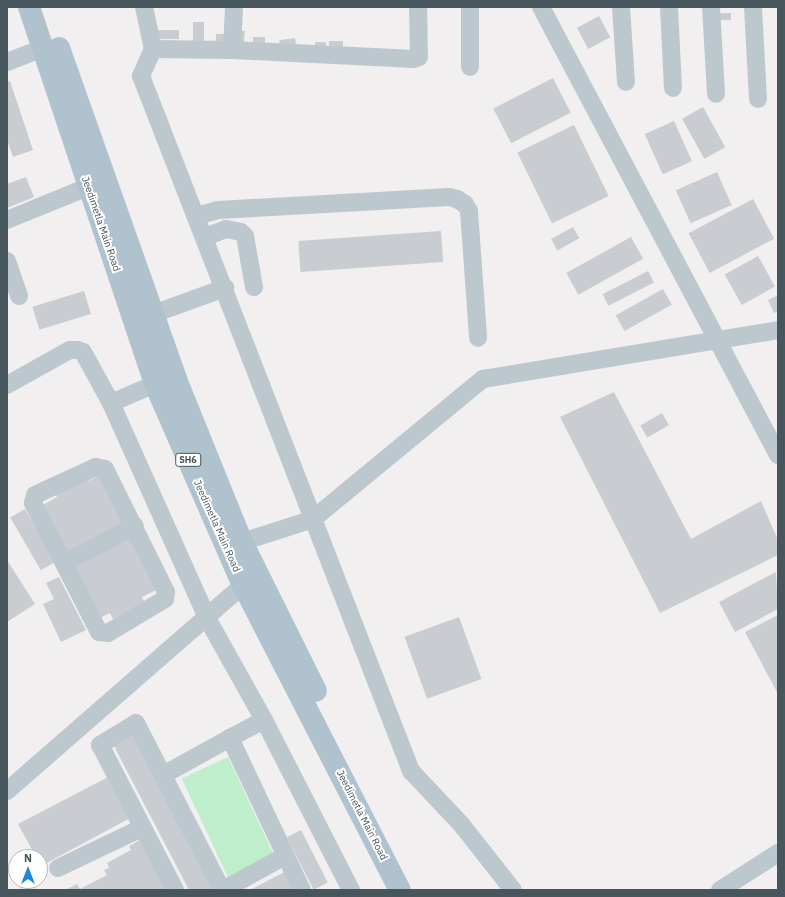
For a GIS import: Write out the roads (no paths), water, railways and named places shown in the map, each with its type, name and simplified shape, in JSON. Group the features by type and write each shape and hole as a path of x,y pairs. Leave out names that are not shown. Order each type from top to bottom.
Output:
{"main road":[{"name":"Jeedimetla Main Road","path":"29,7 44,48 88,187 155,384 243,585 400,890"},
{"name":"Jeedimetla Main Road","path":"44,7 176,380 242,542 415,890"}],"street":[{"path":"144,7 153,49 141,76 225,288 411,771 461,824 513,890"},
{"path":"232,50 234,7"},
{"path":"153,49 232,50 414,59 419,58 418,7"},
{"path":"470,7 470,67"},
{"path":"540,7 778,455"},
{"path":"621,7 626,82"},
{"path":"669,7 673,88"},
{"path":"711,7 716,94"},
{"path":"753,7 758,99"},
{"path":"7,62 44,48"},
{"path":"7,220 88,187"},
{"path":"196,216 218,210 457,199 465,204 469,211 478,338"},
{"path":"205,237 226,229 241,232 246,236 254,287"},
{"path":"7,262 19,296"},
{"path":"153,314 225,288"},
{"path":"242,542 313,519 483,380 719,342 778,330"},
{"path":"7,385 70,350 78,350 83,352 111,403 178,557 207,618 264,720 351,890"},
{"path":"111,403 155,384"},
{"path":"96,467 100,467 105,469 135,526 157,570 166,592 165,599 108,633 102,633 99,632 33,503 35,495 96,467"},
{"path":"64,563 135,526"},
{"path":"157,570 178,557"},
{"path":"7,791 243,585"},
{"path":"163,775 264,720"},
{"path":"175,890 100,745 136,724 223,890 286,856"},
{"path":"230,738 302,890"},
{"path":"58,868 142,828"},
{"path":"720,890 778,853"}]}
